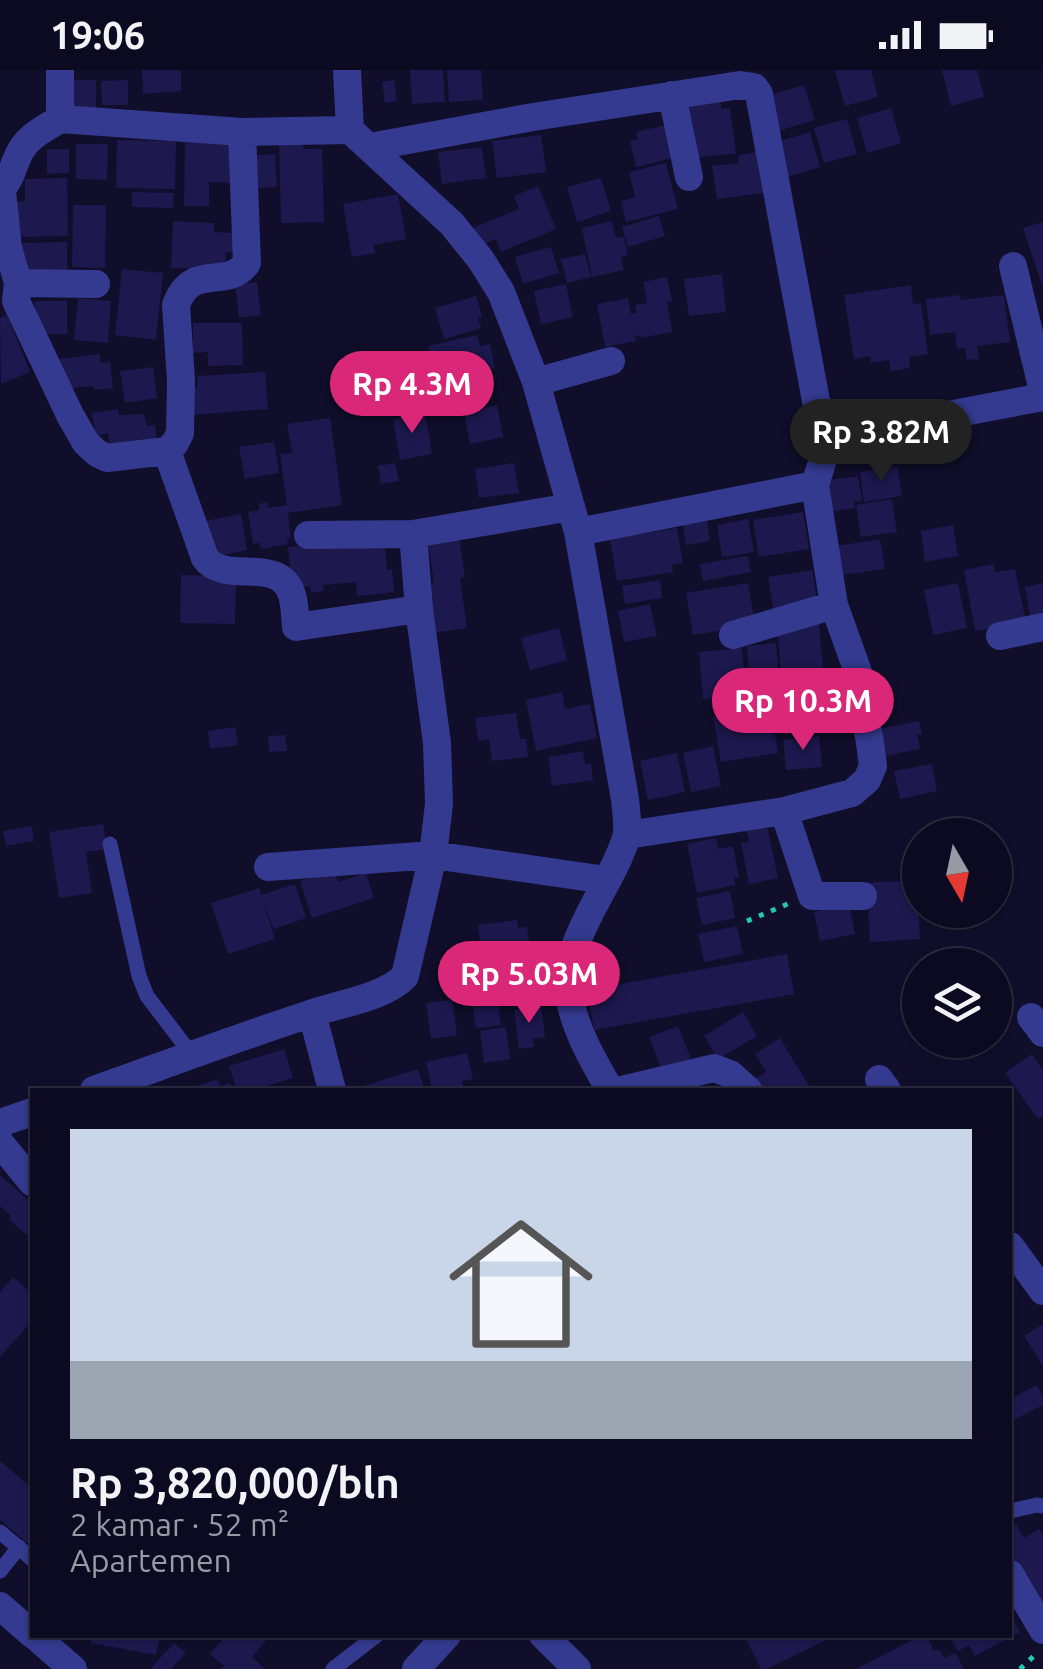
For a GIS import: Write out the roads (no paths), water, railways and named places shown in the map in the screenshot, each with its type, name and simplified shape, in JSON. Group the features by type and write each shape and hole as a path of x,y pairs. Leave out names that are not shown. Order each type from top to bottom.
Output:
{"street":[{"path":"60,70 60,119"},
{"path":"347,70 360,138 452,224 501,292 536,382 574,519 628,835 573,949 569,979 571,1005 590,1055 609,1088"},
{"path":"242,132 247,263 239,272 190,283 179,296 176,305 180,433 167,451 106,458 91,449 70,416 11,297 1,191 24,145 60,119 360,138 533,117 740,84 754,87 759,94 816,402 839,442"},
{"path":"672,96 689,177"},
{"path":"628,835 784,811 852,793 867,780 873,766 858,672 834,605 816,485 824,456 854,430 1043,394 1013,266"},
{"path":"11,297 96,284"},
{"path":"536,382 611,361"},
{"path":"167,451 204,558 210,566 277,574 292,595 296,627 419,609"},
{"path":"308,535 413,534 574,519 816,485"},
{"path":"100,1088 379,992 404,976 434,855 439,804 437,743 413,534"},
{"path":"734,635 834,605"},
{"path":"1000,636 1043,626"},
{"path":"784,811 812,896 863,896"},
{"path":"268,867 434,855 606,880"},
{"path":"312,1013 331,1088"},
{"path":"629,1088 714,1068 730,1074 746,1088"},
{"path":"0,1124 30,1113"},
{"path":"0,1142 30,1180"},
{"path":"1012,1249 1043,1292"},
{"path":"1012,1577 1043,1630"},
{"path":"0,1606 30,1631"},
{"path":"38,1638 74,1669"},
{"path":"416,1669 444,1638"},
{"path":"545,1638 576,1669"}],"lane":[{"path":"110,844 139,976 147,996 192,1055"},
{"path":"1012,1512 1043,1506"},
{"path":"0,1532 30,1557"},
{"path":"0,1571 19,1547"},
{"path":"333,1669 373,1638"}]}
